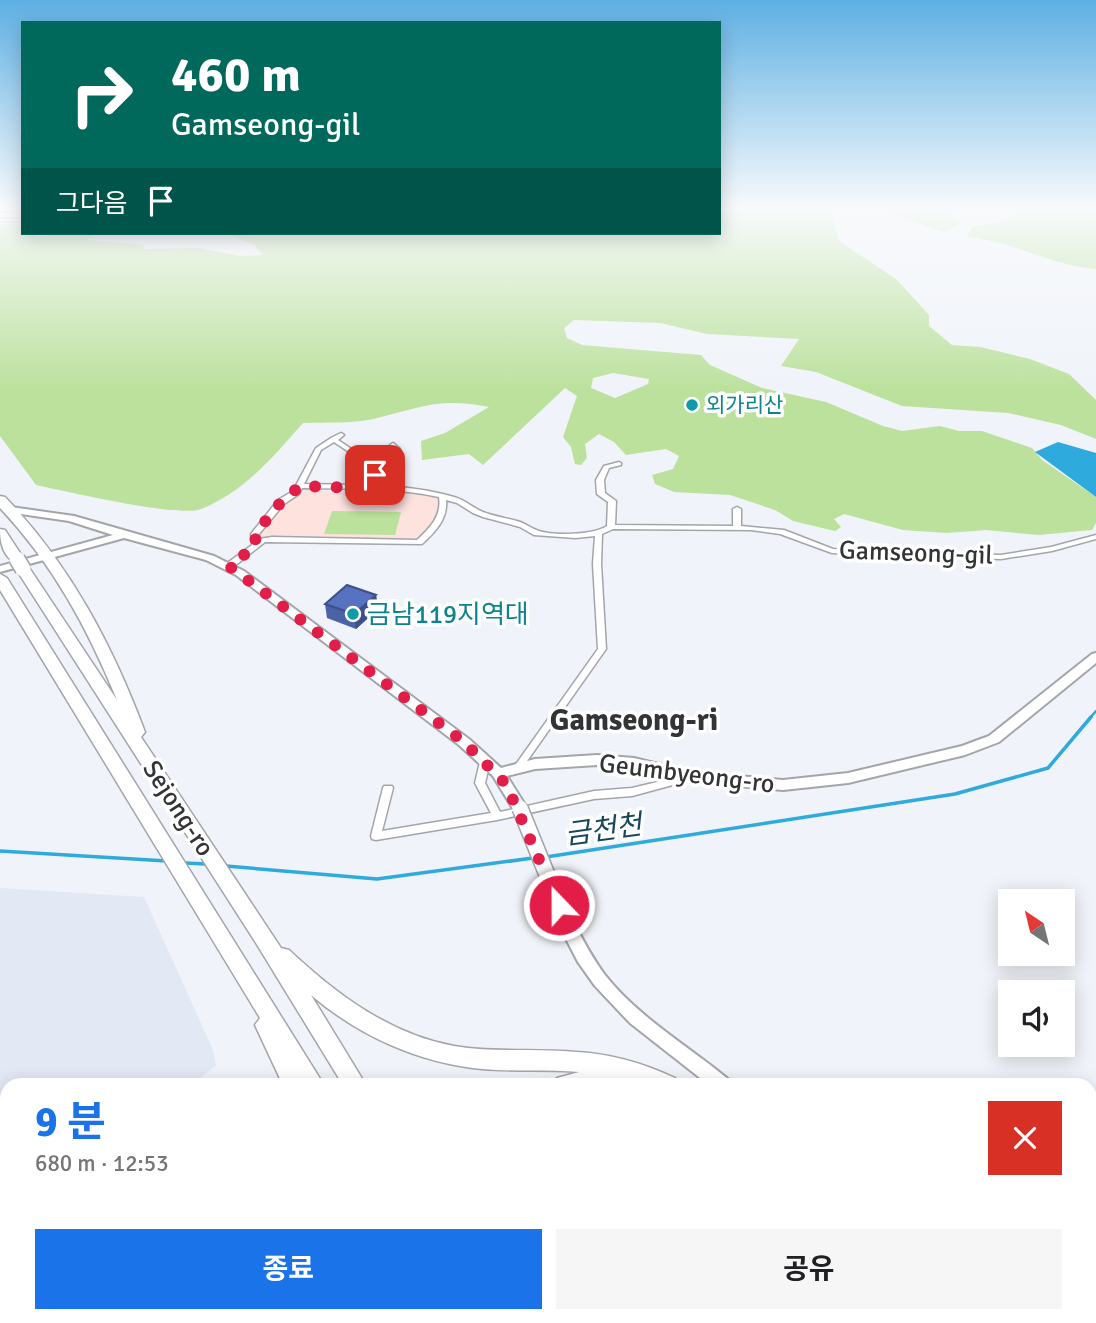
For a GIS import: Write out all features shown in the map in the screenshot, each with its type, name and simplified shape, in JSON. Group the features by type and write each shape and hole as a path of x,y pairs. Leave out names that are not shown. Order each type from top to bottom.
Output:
{"highway":[{"path":"5,505 50,554 117,675 146,757"},
{"name":"Sejong-ro","path":"0,533 263,937 351,1078"},
{"name":"Sejong-ro","path":"0,578 309,1078"},
{"path":"263,937 330,999 403,1043 439,1054 482,1059 602,1064 634,1071 650,1078"},
{"path":"242,971 291,1078"}],"street":[{"path":"256,546 255,534 300,486 318,449 341,435"},
{"path":"333,439 357,455"},
{"path":"360,488 397,458 397,449 393,445"},
{"path":"300,486 360,488 442,496 463,503 480,513 528,527 534,533 599,535 611,527 612,501 601,494 600,480 606,467 619,464"},
{"path":"229,566 263,540 419,542 438,522 444,507 442,496"},
{"path":"5,505 70,518 229,566 464,742 498,774 520,808 569,929 588,967 623,1009 713,1078"},
{"path":"737,509 737,528"},
{"name":"Gamseong-gil","path":"611,527 737,528 781,532 832,551 1001,557 1052,549 1096,537"},
{"path":"0,569 124,535"},
{"path":"517,769 602,649 598,602 599,535"},
{"name":"Geumbyeong-ro","path":"498,774 535,764 597,760 634,763 691,777 783,785 817,783 965,750 994,739 1096,657"},
{"path":"485,762 480,782 497,816"},
{"path":"388,788 376,836 497,816 594,795 644,790 691,777"}],"shaded area":[{"path":"305,490 424,494 440,497 433,523 413,541 256,537 282,504"},
{"path":"0,888 144,897 213,1050 216,1065 200,1078 0,1078"}],"green space":[{"path":"0,268 879,268 896,279 929,315 929,326 952,345 980,347 1030,359 1069,374 1096,400 1096,439 1061,425 1008,413 902,406 816,372 781,366 799,339 707,334 660,323 574,320 564,328 567,338 582,345 701,355 710,365 762,388 826,402 883,426 902,431 940,426 959,431 982,431 1032,448 1042,460 1096,497 1096,523 1092,530 1038,535 986,530 947,533 903,530 844,514 834,519 841,527 835,531 793,521 775,510 730,495 674,492 655,484 652,475 673,469 679,456 666,449 626,455 614,442 599,434 585,444 587,458 581,465 575,464 571,447 563,437 577,396 565,388 483,465 469,454 422,460 421,441 445,433 489,407 443,404 365,421 303,423 245,483 217,502 189,511 121,503 36,485 0,436","holes":["613,373 649,379 648,384 615,398 591,388 593,378"]},
{"path":"332,511 401,512 395,535 324,534"}],"water":[{"path":"1058,442 1096,453 1096,497 1035,452"}],"building":[{"path":"347,585 376,595 354,614 325,604"}],"waterway":[{"name":"금천천","path":"1089,719 1096,711"},
{"name":"금천천","path":"546,857 955,794 1048,768 1091,717"},
{"name":"금천천","path":"0,851 167,861"},
{"name":"금천천","path":"226,866 377,879 533,858"},
{"name":"금천천","path":"185,863 206,864"}],"place":[{"name":"외가리산","path":"692,405"},
{"name":"금남119지역대","path":"353,614"}],"district":[{"name":"Gamseong-ri","path":"634,720"}],"route":[{"path":"375,475 360,488 300,486 281,502 262,524 255,534 256,546 229,566 479,754 506,784 520,808 559,905"}]}
